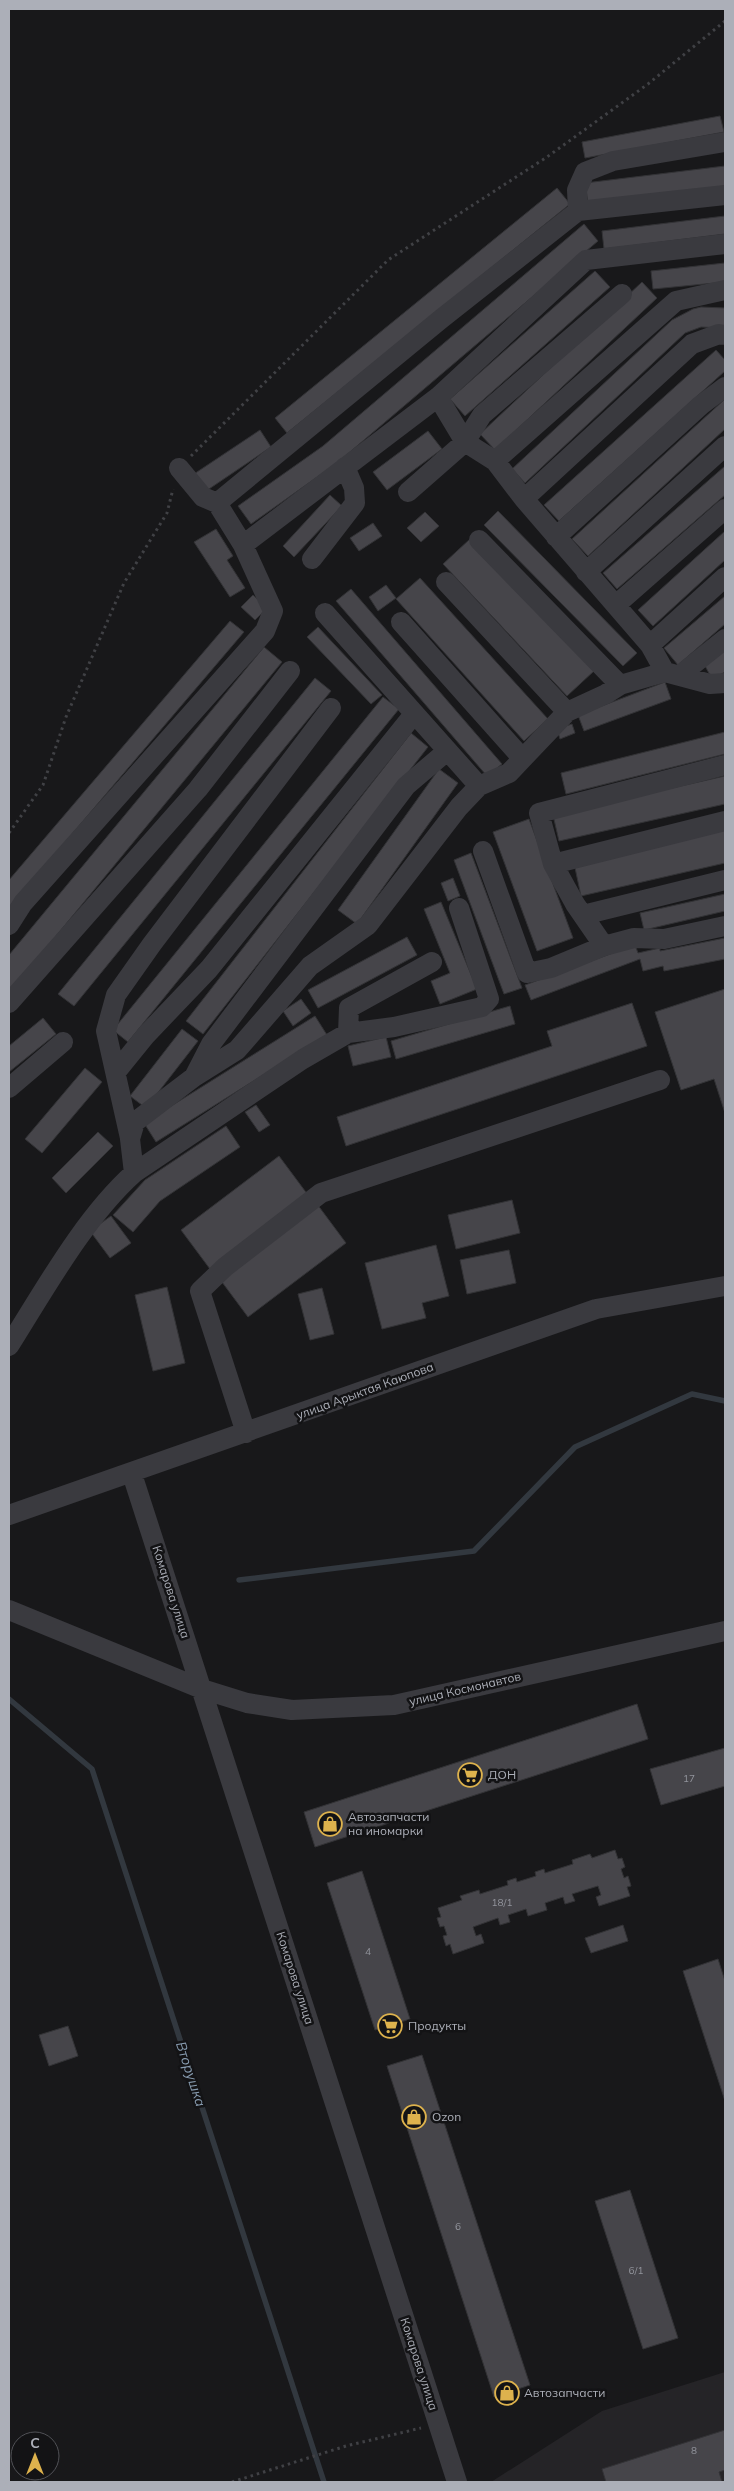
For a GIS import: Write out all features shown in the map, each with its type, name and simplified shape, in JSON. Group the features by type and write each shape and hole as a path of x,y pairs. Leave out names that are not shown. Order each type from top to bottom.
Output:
{"street":[{"path":"578,211 577,190 585,172 614,161 725,142"},
{"path":"217,503 578,211 725,195"},
{"path":"243,545 438,397 586,260 725,244"},
{"path":"495,461 676,301 725,290"},
{"path":"408,492 465,442 482,415 622,294"},
{"path":"524,499 692,344 719,334 725,335"},
{"path":"556,537 701,405 725,387"},
{"path":"438,397 465,442 495,461 524,499 586,572 617,604 672,673 710,684 725,683"},
{"path":"586,572 725,446"},
{"path":"312,558 355,503 354,488 345,467"},
{"path":"9,925 22,903 265,631 273,611 243,545 217,503 203,497 179,468"},
{"path":"617,604 725,509"},
{"path":"479,540 620,685"},
{"path":"650,645 725,577"},
{"path":"446,582 567,712"},
{"path":"325,613 479,786"},
{"path":"402,622 522,758"},
{"path":"130,1139 135,1122 194,1077 237,1050 310,966 368,925 459,807 479,786 509,773 567,712 606,694 620,685 672,673 725,638"},
{"path":"9,1003 198,789 290,671"},
{"path":"134,1173 130,1139 106,1030 116,995 152,944 331,708"},
{"path":"116,1072 146,1035 209,969 414,714"},
{"path":"194,1077 211,1044 406,786 447,751"},
{"path":"604,946 553,864 539,813 725,765"},
{"path":"553,864 725,821"},
{"path":"483,851 527,973 551,968 604,946 634,938 664,939 725,926"},
{"path":"583,915 725,880"},
{"path":"9,1346 60,1267 112,1193 134,1173 303,1059 348,1033 394,1027 482,1007 489,999 459,908"},
{"path":"348,1033 349,1008 432,962"},
{"path":"9,1088 63,1042"},
{"path":"246,1433 200,1291 225,1267 322,1193 660,1080"},
{"name":"улица Арыктая Каюпова","path":"9,1515 132,1474 596,1309 725,1286"},
{"name":"Комарова улица","path":"132,1474 457,2482"},
{"name":"улица Космонавтов","path":"9,1610 202,1689 247,1703 292,1710 394,1705 725,1631"}],"path":[{"path":"9,833 42,785 66,717 124,583 167,513 179,468 388,260 547,157 648,84 725,21"},
{"path":"232,2482 346,2446 438,2424"}],"shaded area":[{"path":"725,2372 725,2482 491,2482 602,2411"}],"building":[{"path":"720,116 724,132 585,158 582,142"},
{"path":"725,166 725,186 588,203 585,183"},
{"path":"557,188 570,204 287,433 275,418"},
{"path":"725,216 725,234 604,249 602,231"},
{"path":"584,224 598,241 337,463 251,524 238,506 323,446"},
{"path":"725,263 725,282 653,289 651,271"},
{"path":"595,271 610,287 465,416 450,399"},
{"path":"642,282 657,298 495,450 480,434"},
{"path":"701,307 725,308 725,328 701,327 685,333 525,483 512,469 672,320"},
{"path":"716,350 725,360 725,371 559,521 544,505"},
{"path":"725,399 725,429 588,556 572,539"},
{"path":"260,430 271,447 206,491 194,474"},
{"path":"428,431 442,449 387,490 373,472"},
{"path":"725,466 725,495 617,589 603,573"},
{"path":"330,495 342,506 294,557 283,546"},
{"path":"498,511 637,653 623,666 484,525"},
{"path":"425,512 439,526 421,542 407,528"},
{"path":"373,523 382,536 359,551 350,538"},
{"path":"216,529 233,556 227,560 245,588 230,597 194,542"},
{"path":"725,531 725,560 653,626 638,610"},
{"path":"470,539 594,671 567,696 443,564"},
{"path":"420,578 548,719 524,741 396,599"},
{"path":"386,585 396,598 378,611 369,597"},
{"path":"351,589 502,764 487,776 336,601"},
{"path":"253,595 267,608 255,620 241,607"},
{"path":"725,596 725,624 678,665 664,648"},
{"path":"230,621 244,632 9,908 9,880"},
{"path":"318,627 382,695 371,704 307,637"},
{"path":"264,647 282,662 9,993 9,955"},
{"path":"725,650 725,672 712,679 703,662"},
{"path":"315,678 331,691 74,1006 58,994"},
{"path":"665,682 671,699 584,731 578,715"},
{"path":"383,697 399,709 128,1042 113,1030"},
{"path":"572,724 575,733 560,739 557,729"},
{"path":"725,732 725,754 566,794 561,773"},
{"path":"411,733 428,747 203,1034 186,1021"},
{"path":"439,769 458,783 357,924 338,910"},
{"path":"725,776 725,804 559,841 553,815"},
{"path":"529,819 573,938 537,951 493,832"},
{"path":"725,828 725,863 581,896 574,863"},
{"path":"471,853 522,988 504,994 454,860"},
{"path":"453,878 460,896 448,901 441,883"},
{"path":"725,894 725,911 644,930 640,913"},
{"path":"441,902 477,989 440,1004 431,981 450,973 424,909"},
{"path":"407,937 417,955 318,1008 308,990"},
{"path":"725,938 725,959 664,971 663,966 643,971 640,959 531,1000 525,985 635,945 638,953 660,948 660,951"},
{"path":"725,989 725,1113 714,1079 681,1090 655,1012"},
{"path":"301,999 311,1013 293,1026 283,1011"},
{"path":"632,1003 647,1046 346,1146 337,1117 552,1046 547,1031"},
{"path":"510,1006 515,1024 396,1059 391,1041"},
{"path":"315,1016 327,1035 156,1142 144,1123"},
{"path":"43,1018 56,1034 9,1072 9,1046"},
{"path":"182,1029 198,1041 146,1108 130,1096"},
{"path":"386,1037 391,1057 353,1066 348,1046"},
{"path":"85,1068 102,1082 42,1153 25,1139"},
{"path":"256,1105 270,1125 259,1132 245,1112"},
{"path":"226,1126 240,1147 160,1201 133,1232 113,1215 145,1180"},
{"path":"98,1132 113,1146 66,1193 52,1178"},
{"path":"279,1156 308,1195 210,1269 181,1230"},
{"path":"512,1200 520,1233 456,1249 448,1215"},
{"path":"317,1204 346,1243 248,1317 219,1278"},
{"path":"111,1216 131,1243 110,1258 90,1231"},
{"path":"436,1245 449,1296 422,1303 426,1318 382,1329 365,1263"},
{"path":"509,1250 516,1283 467,1294 460,1260"},
{"path":"167,1287 185,1363 153,1371 135,1295"},
{"path":"322,1288 334,1334 310,1340 298,1294"},
{"path":"637,1704 648,1739 315,1847 304,1812"},
{"path":"725,1748 725,1786 661,1805 650,1769"},
{"path":"615,1850 618,1859 622,1858 625,1867 621,1869 624,1878 628,1876 631,1886 627,1887 630,1896 599,1906 596,1897 601,1895 598,1886 572,1894 575,1901 565,1904 563,1897 545,1903 547,1910 528,1916 526,1909 508,1915 510,1922 500,1925 498,1918 473,1927 476,1936 481,1934 484,1943 453,1954 450,1944 446,1946 443,1936 447,1935 444,1926 440,1927 437,1918 441,1917 438,1908 462,1900 460,1896 479,1890 480,1894 508,1885 507,1881 516,1878 517,1882 536,1876 535,1872 544,1869 545,1873 573,1864 572,1860 590,1854 592,1858"},
{"path":"362,1871 410,2019 375,2030 327,1883"},
{"path":"623,1925 628,1941 591,1953 585,1938"},
{"path":"718,1959 725,1981 725,2101 683,1971"},
{"path":"68,2026 78,2056 49,2066 39,2035"},
{"path":"422,2055 530,2385 494,2397 387,2066"},
{"path":"630,2190 678,2338 643,2349 595,2201"},
{"path":"725,2430 725,2470 719,2472 722,2482 606,2482 602,2469"}],"waterway":[{"path":"239,1580 474,1551 575,1447 692,1394 725,1401"},
{"name":"Вторушка","path":"9,1699 92,1769 324,2482"}],"place":[{"name":"ДОН","path":"470,1775"},
{"name":"Автозапчасти на иномарки","path":"330,1824"},
{"name":"Продукты","path":"390,2026"},
{"name":"Ozon","path":"414,2117"},
{"name":"Автозапчасти","path":"507,2393"}]}
